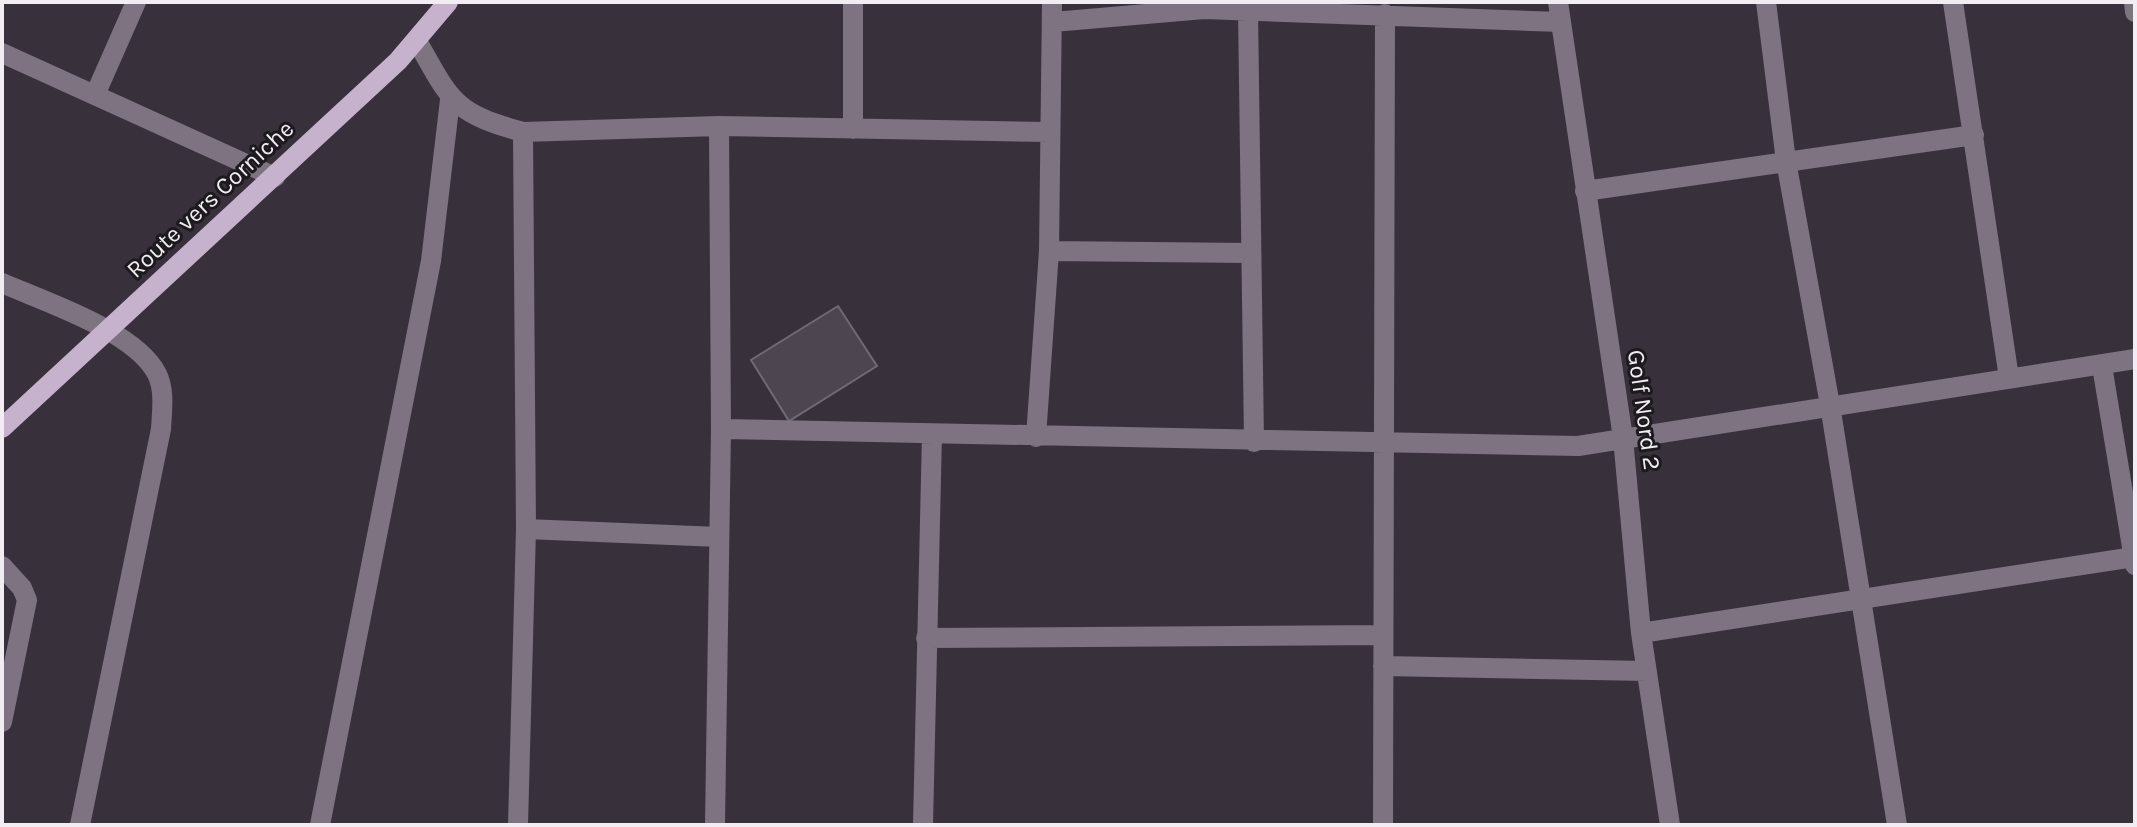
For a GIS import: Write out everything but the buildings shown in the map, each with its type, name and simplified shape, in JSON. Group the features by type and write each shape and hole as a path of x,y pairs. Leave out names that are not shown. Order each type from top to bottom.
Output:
{"main road":[{"name":"Route vers Corniche","path":"2,428 275,177 417,41 448,2"}],"street":[{"path":"95,95 136,2"},
{"path":"853,2 853,129"},
{"path":"1766,2 1786,161 1830,405 1897,825"},
{"path":"1953,2 2009,378"},
{"path":"2134,2 2135,12"},
{"path":"1036,437 1049,251 1053,12 1203,6 1385,14 1406,8 1560,12"},
{"path":"1248,10 1254,442"},
{"name":"Golf Nord 2","path":"1560,12 1623,438 1641,633 1670,825"},
{"path":"1383,825 1385,14"},
{"path":"417,41 450,100 492,123 523,132 719,126 1050,132"},
{"path":"2,53 275,177"},
{"path":"320,825 431,261 450,100"},
{"path":"715,825 721,429 719,126"},
{"path":"518,825 526,529 523,132"},
{"path":"1585,191 1974,135"},
{"path":"1049,251 1249,253"},
{"path":"2,283 107,330 141,353 156,372 162,387 161,429 80,825"},
{"path":"721,429 1254,442 1578,446 2135,359"},
{"path":"1641,633 1860,598 2134,561 2102,366"},
{"path":"923,825 932,434"},
{"path":"526,529 719,537"},
{"path":"2,566 22,588 27,600 2,722"},
{"path":"926,638 1383,635"},
{"path":"1383,666 1647,671"}]}
